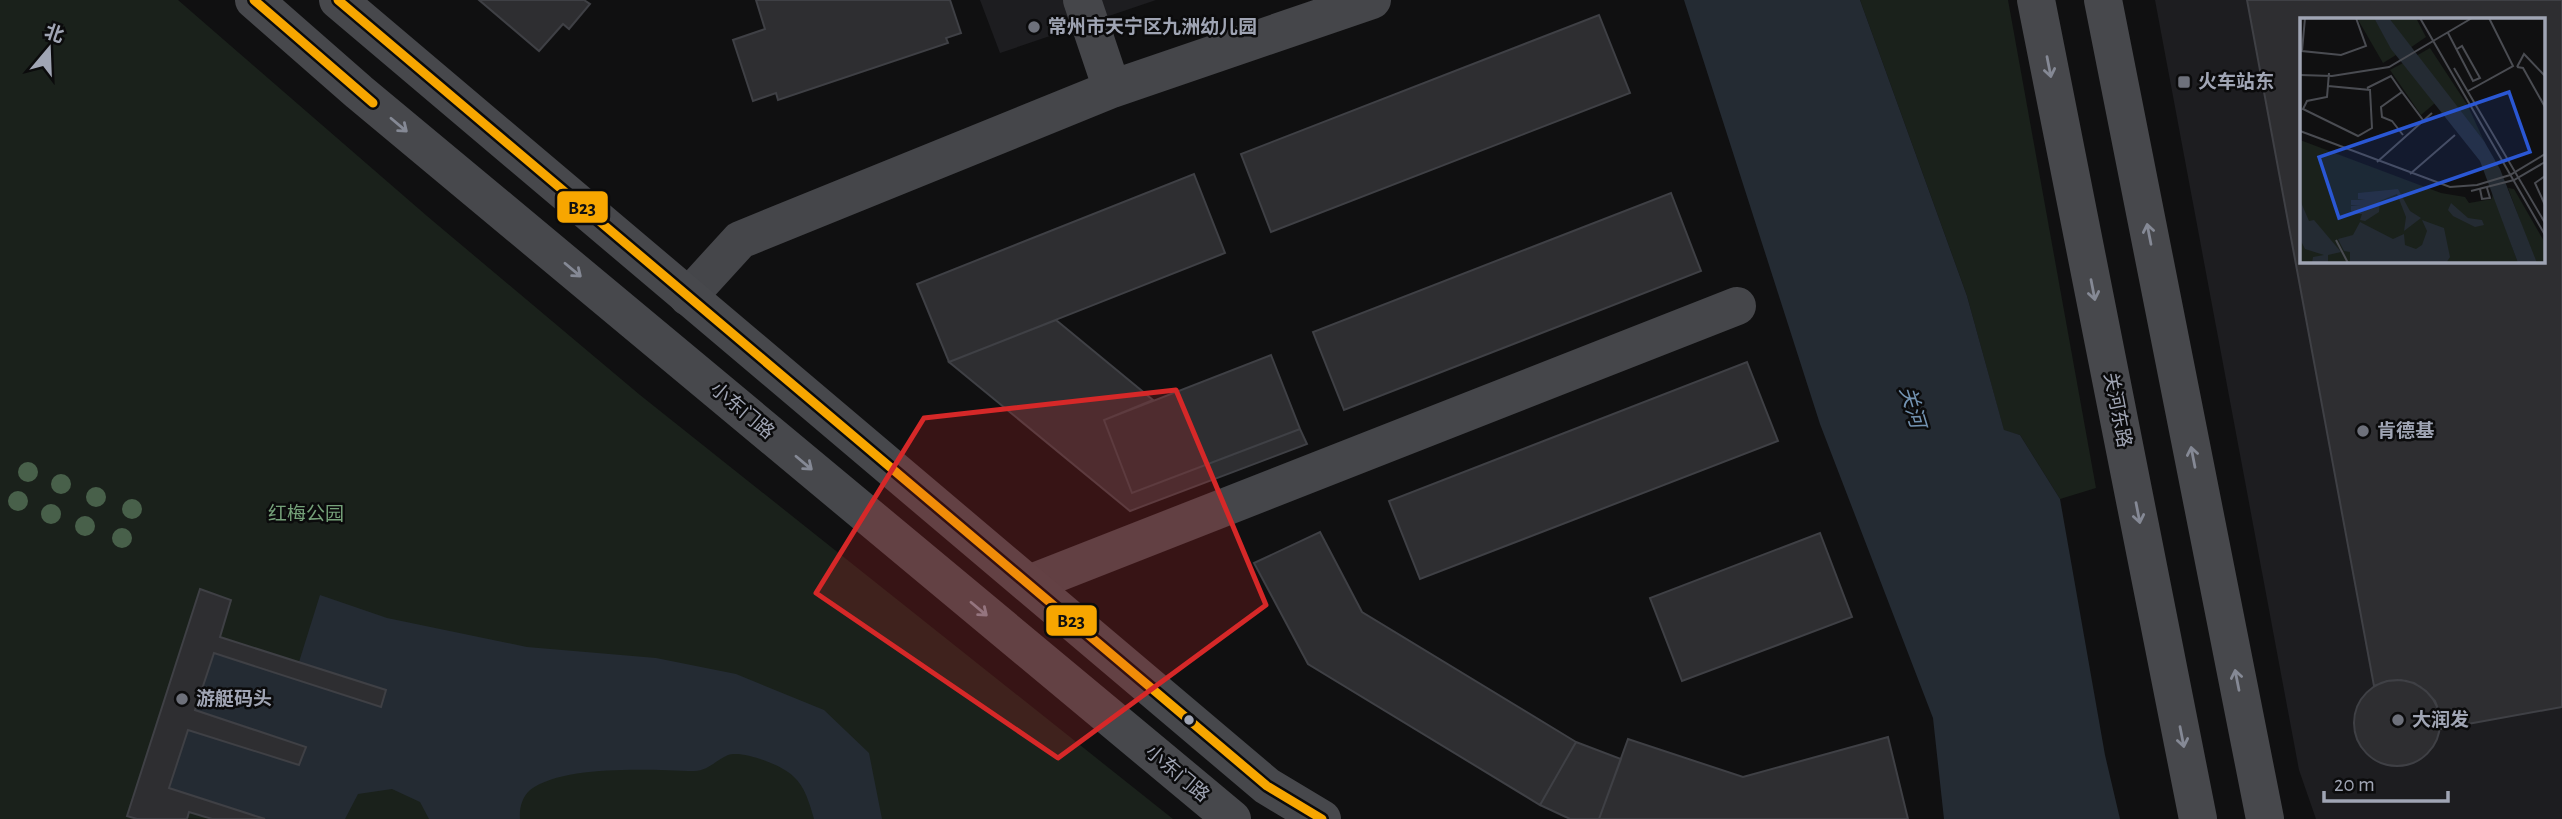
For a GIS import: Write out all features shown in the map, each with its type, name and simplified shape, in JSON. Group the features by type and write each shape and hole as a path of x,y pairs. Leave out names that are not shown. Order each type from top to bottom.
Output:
{"main road":[{"name":"小东门路","path":"254,0 359,92 1231,819"},
{"path":"338,0 1268,786 1322,819"},
{"name":"关河东路","path":"2036,0 2198,819"},
{"path":"2103,0 2265,819"}],"street":[{"path":"1082,0 1112,89"},
{"path":"688,297 740,240 1112,89 1373,0"},
{"path":"1029,584 1737,306"}],"highlighted area":[{"path":"1176,390 1266,605 1058,758 816,593 924,418"}],"shaded area":[{"name":"常州市天宁区九洲幼儿园","path":"980,0 1156,0 1000,53"},
{"path":"2155,0 2562,0 2562,819 2316,819 2299,770"}],"green space":[{"name":"红梅公园","path":"0,0 178,0 427,216 640,395 1173,819 0,819"},
{"path":"1860,0 2008,0 2096,488 2060,499 2020,435 2004,431 1967,296"}],"water":[{"name":"关河","path":"1684,0 1860,0 1967,296 2004,430 2020,435 2060,499 2105,755 2120,819 1944,819 1933,718 1820,424"},
{"path":"320,595 387,618 527,647 656,658 736,674 824,710 869,753 882,819 814,819 804,790 793,776 762,760 735,754 699,771 609,770 564,776 530,790 522,803 520,819 429,819 420,802 392,789 358,794 345,819 265,819 169,788 188,730 299,765 305,747 195,710 214,653 381,707 385,690 299,662"}],"building":[{"path":"479,0 584,0 590,4 569,29 563,24 539,51"},
{"path":"756,0 950,0 961,33 946,38 948,43 778,100 776,93 753,101 733,40 765,29"},
{"path":"2247,0 2562,0 2562,707 2440,729 2440,714 2435,701 2426,691 2414,683 2387,681 2374,686"},
{"path":"1599,15 1630,93 1271,232 1241,154"},
{"path":"1194,174 1225,253 949,362 917,284"},
{"path":"1671,193 1701,271 1344,410 1313,332"},
{"path":"1056,320 1153,400 1104,420 1132,493 1300,429 1307,444 1130,511 949,362"},
{"path":"1271,355 1300,429 1132,493 1104,420"},
{"path":"1747,362 1778,441 1420,579 1389,501"},
{"path":"1320,532 1362,612 1576,742 1540,805 1308,664 1254,563"},
{"path":"1820,533 1852,617 1682,681 1650,598"},
{"name":"游艇码头","path":"200,589 231,600 220,637 386,690 381,707 214,653 195,710 306,747 299,765 188,730 169,788 265,819 212,819 189,812 187,819 137,819 127,816"},
{"path":"2397,680 2421,687 2433,699 2440,723 2433,747 2421,759 2397,766 2373,759 2361,747 2354,723 2361,699 2373,687"},
{"path":"1888,737 1908,819 1599,819 1628,739 1743,777"},
{"path":"1576,742 1621,759 1599,819 1570,819 1540,805"}],"transit line":[{"name":"B23","path":"254,0 373,103"},
{"name":"B23","path":"338,0 1267,786 1322,819"}],"place":[{"name":"常州市天宁区九洲幼儿园","path":"1034,27"},
{"name":"火车站东","path":"2184,82"},
{"name":"肯德基","path":"2363,431"},
{"name":"游艇码头","path":"182,699"},
{"name":"大润发","path":"2398,720"}]}
